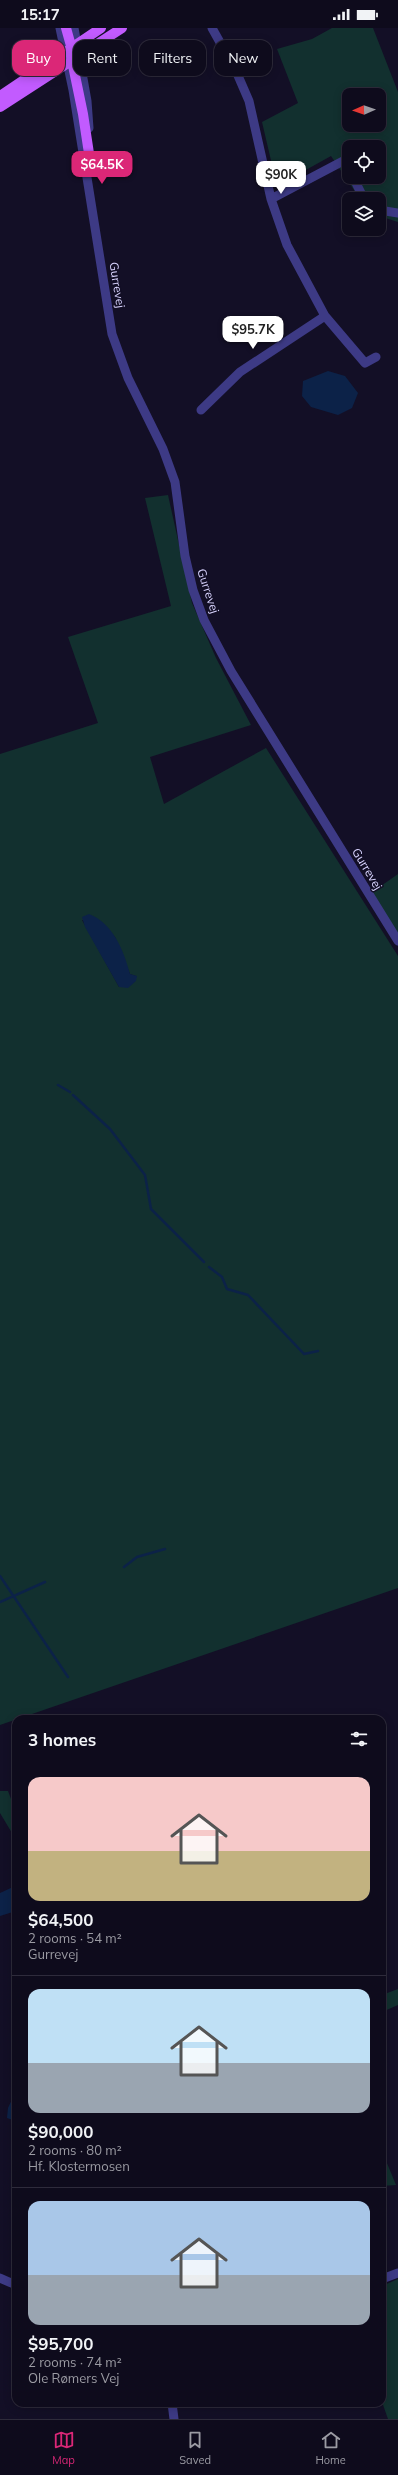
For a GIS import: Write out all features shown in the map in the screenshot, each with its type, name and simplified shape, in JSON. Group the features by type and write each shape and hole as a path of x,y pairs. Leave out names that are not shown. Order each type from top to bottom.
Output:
{"main road":[{"path":"66,28 72,54 90,160"},
{"path":"72,54 101,28"},
{"path":"0,106 111,28"},
{"path":"0,96 72,54 122,28"}],"street":[{"name":"Gurrevej","path":"60,28 72,54"},
{"name":"Gurrevej","path":"74,28 72,54 92,211 112,334 128,378 163,449 175,482 185,556 193,590 204,620 231,671 398,941"},
{"path":"212,28 236,71 248,101 271,198 287,245 325,316 365,363 376,357"},
{"name":"Gurrevej","path":"90,160 92,211"},
{"path":"271,198 342,162"},
{"path":"386,211 398,213"},
{"path":"201,410 240,372 325,316"},
{"path":"386,2278 398,2273"},
{"path":"0,2278 12,2284"},
{"path":"172,2407 174,2419"}],"green space":[{"path":"332,28 373,28 398,92 398,222 386,218 386,192 355,192 350,184 386,184 386,140 342,140 342,172 331,156 277,186 262,122 298,103 277,49 312,39"},
{"path":"168,495 192,603 216,658 251,725 150,757 164,804 266,748 398,956 398,1588 29,1715 12,1715 12,1721 0,1725 0,754 98,723 68,637 171,606 145,498","holes":["82,920 103,924 115,937 130,974 136,976 119,987"]},
{"path":"398,874 398,935 371,893"},
{"path":"0,1791 8,1791 12,1802 12,1833 0,1813"},
{"path":"398,1989 398,2005 386,2010 386,1994"},
{"path":"386,2161 396,2185 386,2186"},
{"path":"398,2279 398,2419 388,2419 384,2407 386,2407 386,2284"}],"water":[{"path":"328,371 345,376 358,393 352,408 338,415 311,407 302,396 303,381"},
{"path":"89,914 105,924 111,931 121,947 130,974 137,976 136,981 128,988 119,987 85,927 82,917"},
{"path":"12,1887 12,1912 0,1916 0,1893"},
{"path":"12,2100 12,2120 7,2118 8,2108"}],"waterway":[{"path":"58,1085 70,1092"},
{"path":"73,1095 110,1129 145,1175 151,1209 204,1262"},
{"path":"209,1267 222,1277 227,1289 248,1295 304,1354 318,1351"},
{"path":"124,1567 137,1557 165,1549"},
{"path":"0,1576 68,1677"},
{"path":"0,1602 45,1582"}]}
